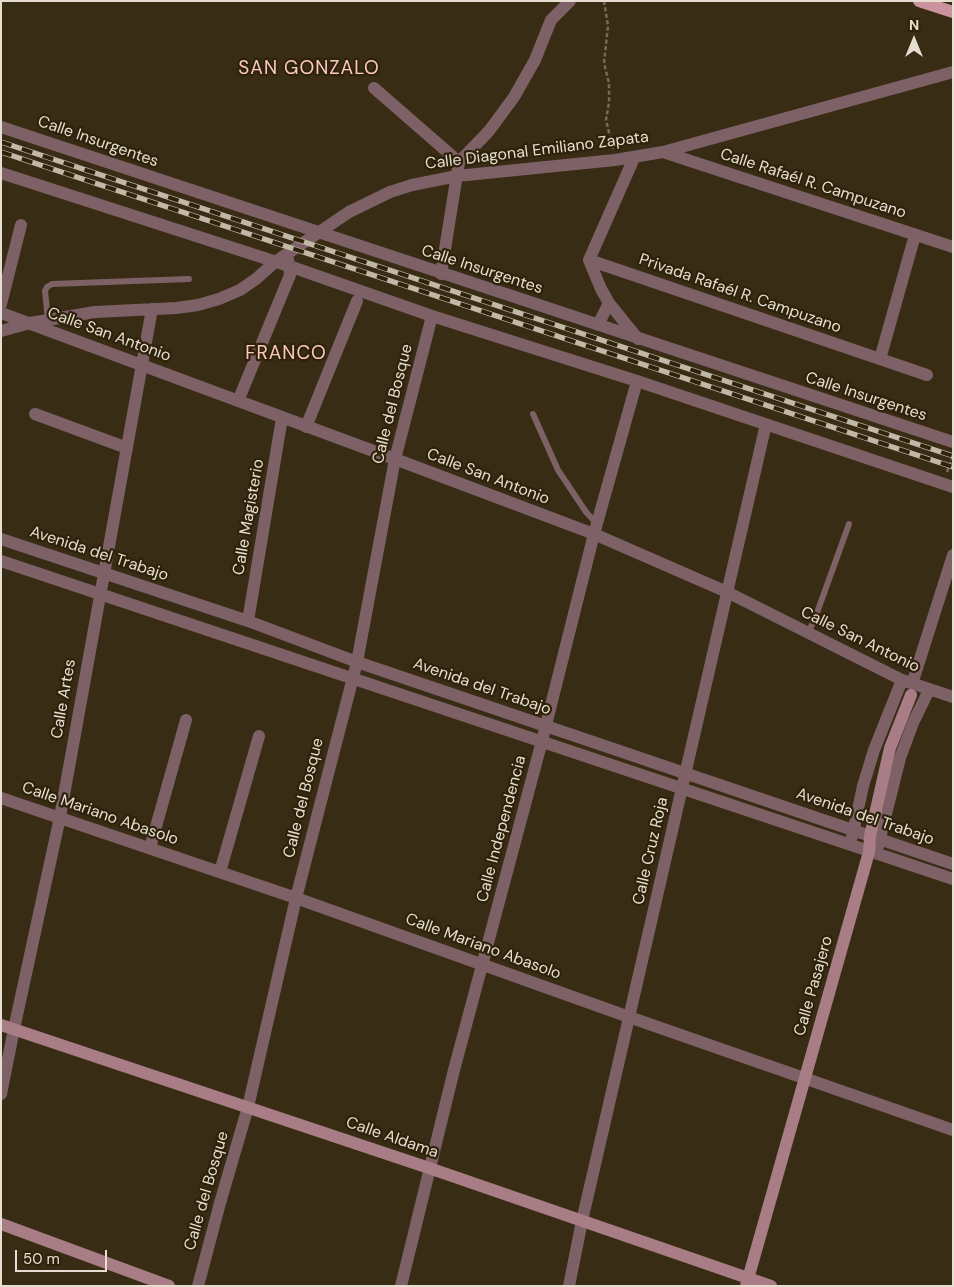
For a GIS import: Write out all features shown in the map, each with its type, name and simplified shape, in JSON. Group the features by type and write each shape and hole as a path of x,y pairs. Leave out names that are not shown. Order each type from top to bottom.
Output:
{"main road":[{"path":"919,1 953,12"}],"street":[{"path":"441,274 459,162 489,131 514,97 535,60 551,20 570,1"},
{"name":"Calle Diagonal Emiliano Zapata","path":"1,330 95,312 198,305 219,299 240,290 275,262 289,265 317,232 349,212 390,192 434,179 634,158 663,152 953,72"},
{"path":"374,88 459,162"},
{"name":"Calle Insurgentes","path":"1,127 953,442"},
{"name":"Calle Rafaél R. Campuzano","path":"663,152 953,247"},
{"path":"634,158 589,260 597,282 609,303 638,339"},
{"path":"1,172 275,262"},
{"path":"1,304 21,225"},
{"path":"880,359 916,235"},
{"name":"Privada Rafaél R. Campuzano","path":"589,260 926,375"},
{"path":"238,401 289,265 432,316 637,381 953,487"},
{"path":"306,427 357,301"},
{"path":"598,325 609,303"},
{"name":"Calle Artes","path":"1,1094 7,1027 60,817 152,309"},
{"name":"Calle San Antonio","path":"1,313 306,427 595,529 808,632 908,686 953,697"},
{"name":"Calle del Bosque","path":"198,1286 248,1107 296,898 357,662 395,459 432,316"},
{"name":"Calle Independencia","path":"401,1286 429,1168 542,742 595,529 637,381"},
{"path":"35,414 126,448"},
{"name":"Calle Magisterio","path":"248,621 282,418"},
{"name":"Calle Cruz Roja","path":"569,1286 582,1221 766,424"},
{"name":"Avenida del Trabajo","path":"1,539 248,621 357,662 953,864"},
{"name":"Calle Pasajero","path":"748,1282 872,853 890,748 908,686 953,555"},
{"name":"Avenida del Trabajo","path":"1,560 953,879"},
{"path":"850,845 863,786 874,750 908,686"},
{"path":"875,837 900,758 913,723 929,690"},
{"path":"150,848 186,720"},
{"path":"220,872 259,736"},
{"name":"Calle Mariano Abasolo","path":"1,798 296,898 953,1130"},
{"name":"Calle Aldama","path":"7,1027 429,1168 582,1221 748,1282 770,1286"},
{"path":"1,1224 169,1286"}],"lane":[{"path":"48,320 45,291 52,284 189,279"},
{"path":"533,414 558,470 595,529"},
{"path":"808,632 814,621 849,524"}],"path":[{"path":"604,1 608,26 604,63 609,103 606,120 615,160"}],"railway":[{"path":"1,142 953,456"},
{"path":"1,152 953,467"}],"district":[{"name":"SAN GONZALO","path":"309,69"},
{"name":"FRANCO","path":"286,354"}]}
